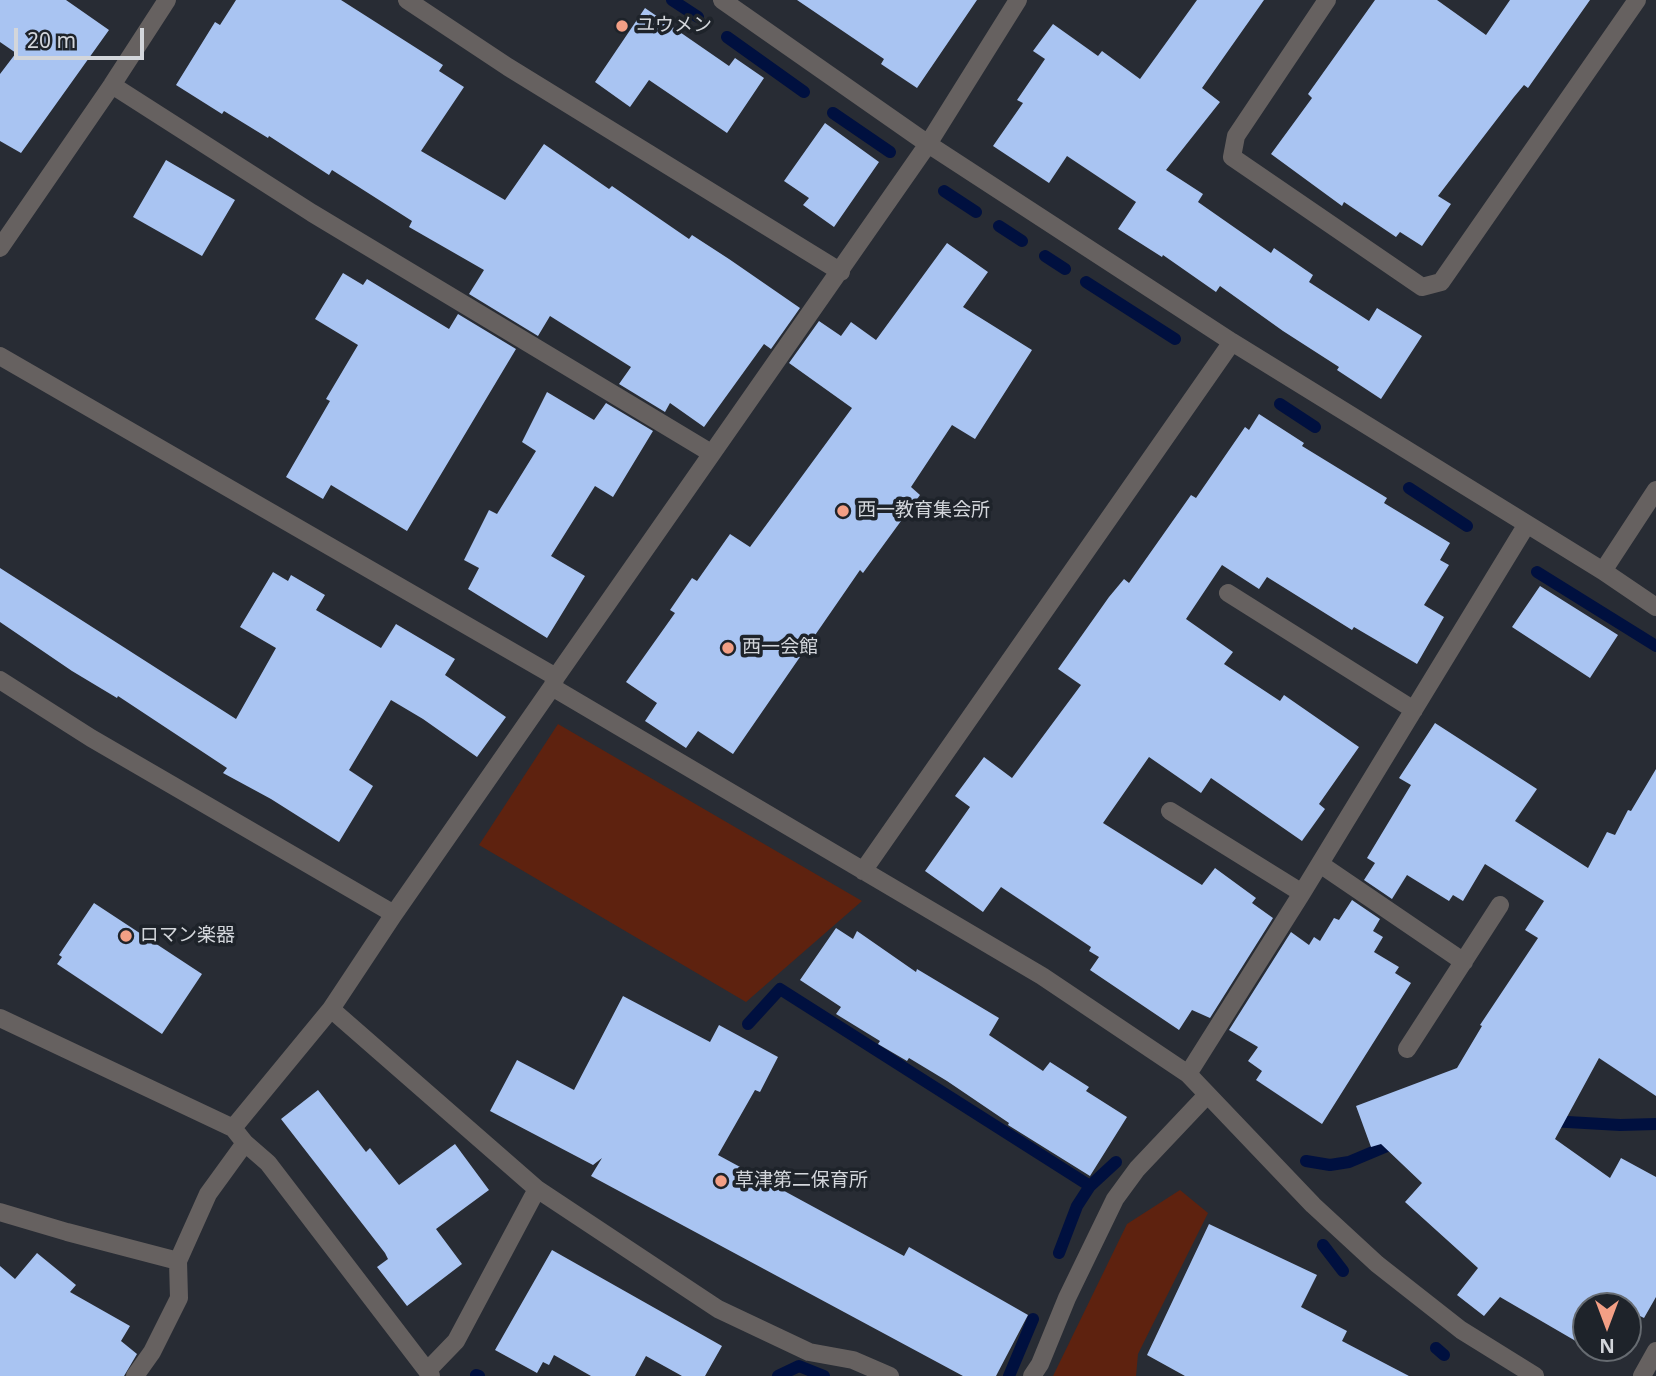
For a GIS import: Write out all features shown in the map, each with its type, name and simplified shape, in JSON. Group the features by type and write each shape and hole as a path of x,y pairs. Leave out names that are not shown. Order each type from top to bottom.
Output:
{"street":[{"path":"407,0 508,67 841,271"},
{"path":"722,0 928,144 1232,342 1604,571 1656,607"},
{"path":"135,1376 152,1352 179,1298 178,1261 208,1194 239,1136 331,1009 711,453 841,271 928,144 1018,0"},
{"path":"1327,0 1236,136 1232,157 1422,287 1441,282 1637,0"},
{"path":"0,248 7,222 112,85 158,3"},
{"path":"112,85 312,213 711,453"},
{"path":"863,871 1232,342"},
{"path":"0,356 554,682 863,871 1042,976 1188,1074 1313,1205 1377,1264 1461,1330 1535,1376"},
{"path":"1604,571 1656,490"},
{"path":"1188,1074 1527,524"},
{"path":"1228,593 1414,710"},
{"path":"0,680 91,738 394,914"},
{"path":"1170,811 1302,893"},
{"path":"1320,863 1464,962"},
{"path":"1407,1049 1500,905"},
{"path":"331,1009 537,1189 718,1309 809,1352 853,1360 890,1376"},
{"path":"0,1018 239,1136 268,1163 430,1374 456,1341 537,1189"},
{"path":"1032,1376 1040,1364 1067,1298 1115,1199 1137,1169 1207,1095"},
{"path":"1,1214 178,1261"},
{"path":"1642,1376 1656,1351"}],"shaded area":[{"path":"558,724 862,901 746,1002 479,845"},
{"path":"1180,1190 1208,1213 1138,1354 1136,1376 1053,1376 1127,1224"}],"building":[{"path":"0,0 66,0 109,30 21,153 0,141 0,74 16,53 0,42"},
{"path":"236,0 341,0 443,65 439,71 464,87 421,151 505,200 544,144 609,189 612,186 689,239 692,235 800,308 771,349 764,344 704,427 670,403 665,412 619,384 631,367 550,316 538,336 469,294 484,270 409,227 412,221 332,170 329,175 269,136 268,138 224,111 222,114 176,85 215,22 220,25"},
{"path":"797,0 977,0 917,88 881,64 884,59"},
{"path":"1197,0 1264,0 1202,88 1220,102 1166,170 1203,194 1198,202 1271,253 1274,248 1313,275 1309,282 1369,321 1377,308 1422,336 1381,399 1220,286 1216,292 1163,255 1162,257 1118,229 1136,202 1067,156 1049,183 993,146 1023,103 1017,100 1045,59 1033,51 1053,24 1098,56 1102,51 1140,79"},
{"path":"1375,0 1437,0 1486,35 1510,0 1590,0 1528,88 1524,85 1514,97 1438,196 1451,204 1422,246 1400,232 1396,237 1344,202 1342,206 1271,154 1312,98 1308,94"},
{"path":"645,8 729,66 735,58 764,78 727,133 649,80 630,107 595,82"},
{"path":"825,123 879,162 834,227 803,205 809,198 784,181"},
{"path":"166,160 235,200 202,256 133,217"},
{"path":"947,243 988,272 963,307 1032,350 975,439 952,425 911,487 920,495 863,573 860,570 733,754 698,731 686,748 645,721 657,703 626,682 675,613 670,610 692,578 697,581 730,534 750,547 852,408 789,363 819,321 841,336 851,322 876,340"},
{"path":"343,273 363,285 367,279 449,329 458,314 516,349 407,531 331,485 323,499 286,477 330,401 326,399 358,345 315,319"},
{"path":"547,392 594,420 606,403 653,431 613,497 595,486 551,556 585,576 547,638 468,589 479,568 464,560 489,510 497,514 536,451 522,442"},
{"path":"1259,414 1304,443 1302,446 1387,498 1384,503 1450,543 1440,560 1449,565 1424,605 1444,617 1417,664 1354,627 1352,630 1267,577 1259,589 1222,565 1186,619 1233,652 1224,664 1280,701 1284,695 1359,747 1319,804 1325,809 1302,841 1211,778 1201,793 1149,757 1103,823 1202,885 1215,868 1256,898 1252,903 1273,918 1210,1018 1192,1010 1179,1030 1090,970 1099,957 1089,951 1091,947 1001,887 983,912 925,871 970,807 955,796 984,757 1012,778 1081,685 1058,669 1109,597 1124,579 1129,583 1191,495 1196,498 1245,427 1249,430"},
{"path":"0,568 236,719 276,648 240,627 273,572 288,581 291,575 325,595 316,610 381,648 396,624 455,659 445,675 506,717 477,757 391,700 349,770 373,786 339,842 271,799 223,773 227,768 118,696 117,698 72,671 0,622"},
{"path":"1540,586 1618,635 1590,678 1512,627"},
{"path":"1435,723 1537,789 1515,821 1588,868 1607,832 1615,835 1628,810 1631,811 1656,769 1656,1096 1599,1058 1555,1139 1610,1178 1621,1158 1656,1177 1656,1297 1644,1318 1642,1292 1572,1292 1572,1339 1500,1297 1484,1316 1457,1295 1478,1268 1405,1202 1422,1183 1381,1144 1371,1147 1356,1106 1457,1068 1482,1026 1480,1025 1538,938 1525,930 1544,901 1485,864 1463,901 1453,895 1449,901 1407,875 1392,899 1364,880 1375,863 1367,858 1411,785 1399,778"},
{"path":"1352,900 1380,919 1373,931 1383,937 1374,952 1399,967 1395,973 1411,983 1322,1124 1256,1080 1262,1071 1248,1061 1258,1047 1229,1030 1291,932 1309,945 1314,937 1320,941 1334,918 1339,920"},
{"path":"94,903 202,974 162,1034 57,964 62,957 59,955"},
{"path":"836,928 853,939 857,931 916,972 917,969 999,1018 989,1035 1043,1071 1050,1062 1089,1087 1086,1091 1127,1117 1090,1176 1008,1125 1009,1123 947,1081 909,1058 907,1061 878,1044 880,1041 836,1014 841,1007 800,980"},
{"path":"623,996 710,1042 719,1025 778,1057 760,1092 755,1090 718,1155 904,1256 909,1247 1028,1315 996,1376 963,1376 591,1176 602,1158 593,1165 490,1111 517,1060 574,1090"},
{"path":"318,1090 366,1152 370,1148 399,1185 455,1144 489,1190 436,1229 462,1264 407,1306 377,1267 388,1259 385,1253 281,1119"},
{"path":"1209,1224 1317,1275 1301,1307 1347,1331 1342,1341 1409,1376 1185,1376 1147,1355"},
{"path":"552,1250 722,1346 705,1376 682,1376 646,1356 635,1376 591,1376 554,1355 549,1365 543,1362 537,1373 495,1350"},
{"path":"37,1253 76,1285 70,1292 130,1326 121,1341 137,1354 124,1376 0,1376 0,1266 15,1279"}],"waterway":[{"path":"672,0 698,17"},
{"path":"727,37 804,92"},
{"path":"833,113 890,152"},
{"path":"944,191 976,212"},
{"path":"999,226 1022,241"},
{"path":"1045,256 1065,269"},
{"path":"1086,282 1175,339"},
{"path":"1280,404 1315,427"},
{"path":"1409,488 1467,526"},
{"path":"1537,572 1656,646"},
{"path":"748,1024 780,989 1090,1186"},
{"path":"1550,1121 1656,1124"},
{"path":"1306,1161 1330,1165 1349,1162 1399,1141"},
{"path":"1059,1253 1077,1206 1090,1186 1116,1162"},
{"path":"1323,1245 1343,1271"},
{"path":"1009,1376 1033,1319"},
{"path":"1436,1348 1444,1355"},
{"path":"778,1376 799,1366 824,1376"}],"place":[{"name":"ユウメン","path":"622,26"},
{"name":"西一教育集会所","path":"843,511"},
{"name":"西一会館","path":"728,648"},
{"name":"ロマン楽器","path":"126,936"},
{"name":"草津第二保育所","path":"721,1181"}]}
